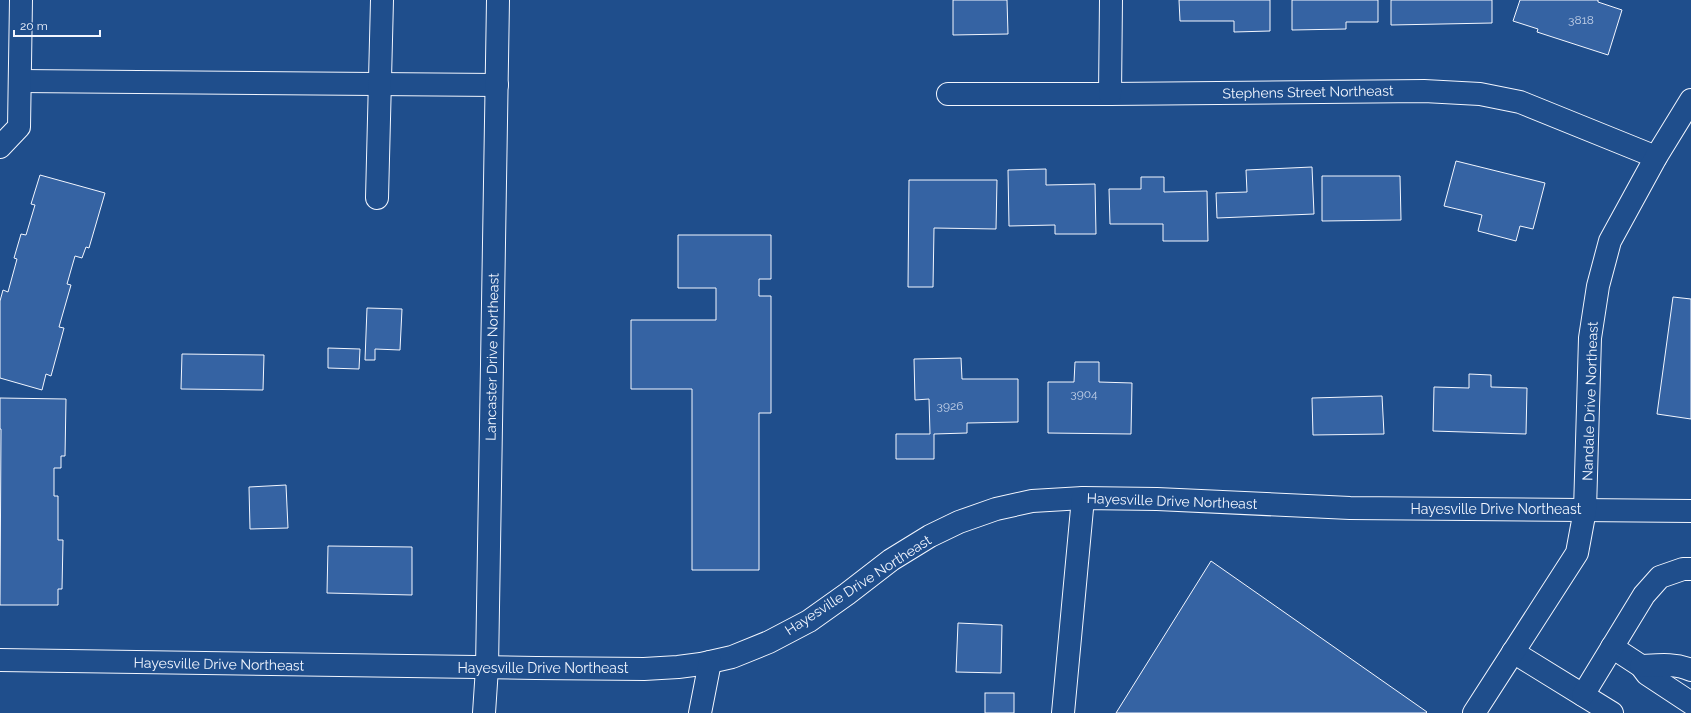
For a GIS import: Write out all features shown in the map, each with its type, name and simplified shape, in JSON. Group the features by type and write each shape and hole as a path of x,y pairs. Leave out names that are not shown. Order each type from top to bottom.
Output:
{"street":[{"path":"0,147 19,127 21,0"},
{"path":"377,198 382,0"},
{"name":"Lancaster Drive Northeast","path":"484,713 487,668 498,0"},
{"path":"1110,94 1111,0"},
{"path":"20,81 497,85"},
{"name":"Stephens Street Northeast","path":"948,94 1424,91 1480,94 1520,102 1656,157"},
{"name":"Nandale Drive Northeast","path":"1474,713 1577,553 1585,510 1590,338 1598,286 1610,241 1656,157 1684,127 1691,100"},
{"path":"1063,713 1083,498"},
{"name":"Hayesville Drive Northeast","path":"0,660 487,668 644,669 678,667 732,657 769,642 809,621 891,560 930,536 960,522 996,509 1032,501 1083,498 1157,499 1350,508 1691,511"},
{"path":"1583,695 1644,595 1660,577 1683,569 1691,569"},
{"path":"1612,647 1642,666 1647,674 1691,703"},
{"path":"1513,652 1612,713"},
{"path":"700,713 710,662"},
{"path":"1642,666 1670,664 1691,670"}],"building":[{"path":"953,0 1007,0 1008,34 953,35"},
{"path":"1179,0 1270,0 1270,31 1234,32 1234,21 1180,21"},
{"path":"1292,0 1378,0 1378,22 1346,22 1346,29 1292,30"},
{"path":"1391,0 1492,0 1492,23 1391,25"},
{"path":"1520,0 1598,0 1598,2 1622,10 1608,55 1537,32 1538,29 1513,21"},
{"path":"1456,161 1545,183 1533,229 1520,226 1516,241 1478,231 1482,215 1444,206"},
{"path":"1312,167 1314,214 1217,218 1216,193 1247,192 1246,170"},
{"path":"1046,169 1046,185 1095,184 1096,234 1055,234 1055,225 1009,226 1008,170"},
{"path":"40,175 105,193 89,248 86,247 82,258 75,256 67,284 71,285 59,327 64,328 51,376 46,374 42,390 0,378 0,301 3,290 8,292 17,259 14,258 21,234 26,235 35,205 31,204"},
{"path":"1322,176 1400,176 1401,220 1322,221"},
{"path":"1141,177 1164,177 1164,192 1207,191 1208,241 1163,241 1163,224 1110,224 1109,189 1141,189"},
{"path":"909,180 997,180 996,229 934,228 933,287 908,287"},
{"path":"678,235 771,235 771,279 759,279 759,296 771,296 771,413 759,413 759,570 692,570 692,389 631,389 631,320 716,320 716,288 678,288"},
{"path":"1673,297 1691,299 1691,419 1657,414"},
{"path":"367,308 402,309 400,350 375,349 375,360 365,360"},
{"path":"328,348 360,349 359,369 328,368"},
{"path":"182,354 264,355 263,390 181,389"},
{"path":"961,358 962,379 1018,379 1018,422 967,423 967,433 934,434 934,459 896,459 896,434 930,434 929,399 915,400 914,359"},
{"path":"1075,362 1099,362 1099,382 1132,383 1131,434 1048,433 1048,382 1074,382"},
{"path":"1469,374 1491,375 1491,387 1527,388 1526,434 1433,431 1434,387 1469,388"},
{"path":"1382,396 1384,434 1313,435 1312,398"},
{"path":"0,398 66,399 65,456 61,456 61,468 54,468 54,496 58,496 58,540 63,540 62,589 58,589 58,605 0,605"},
{"path":"286,485 288,528 250,529 249,487"},
{"path":"328,546 412,547 412,595 327,593"},
{"path":"1211,561 1427,712 1116,713"},
{"path":"958,623 1002,625 1001,673 956,672"},
{"path":"985,693 1014,693 1014,713 985,713"}]}
